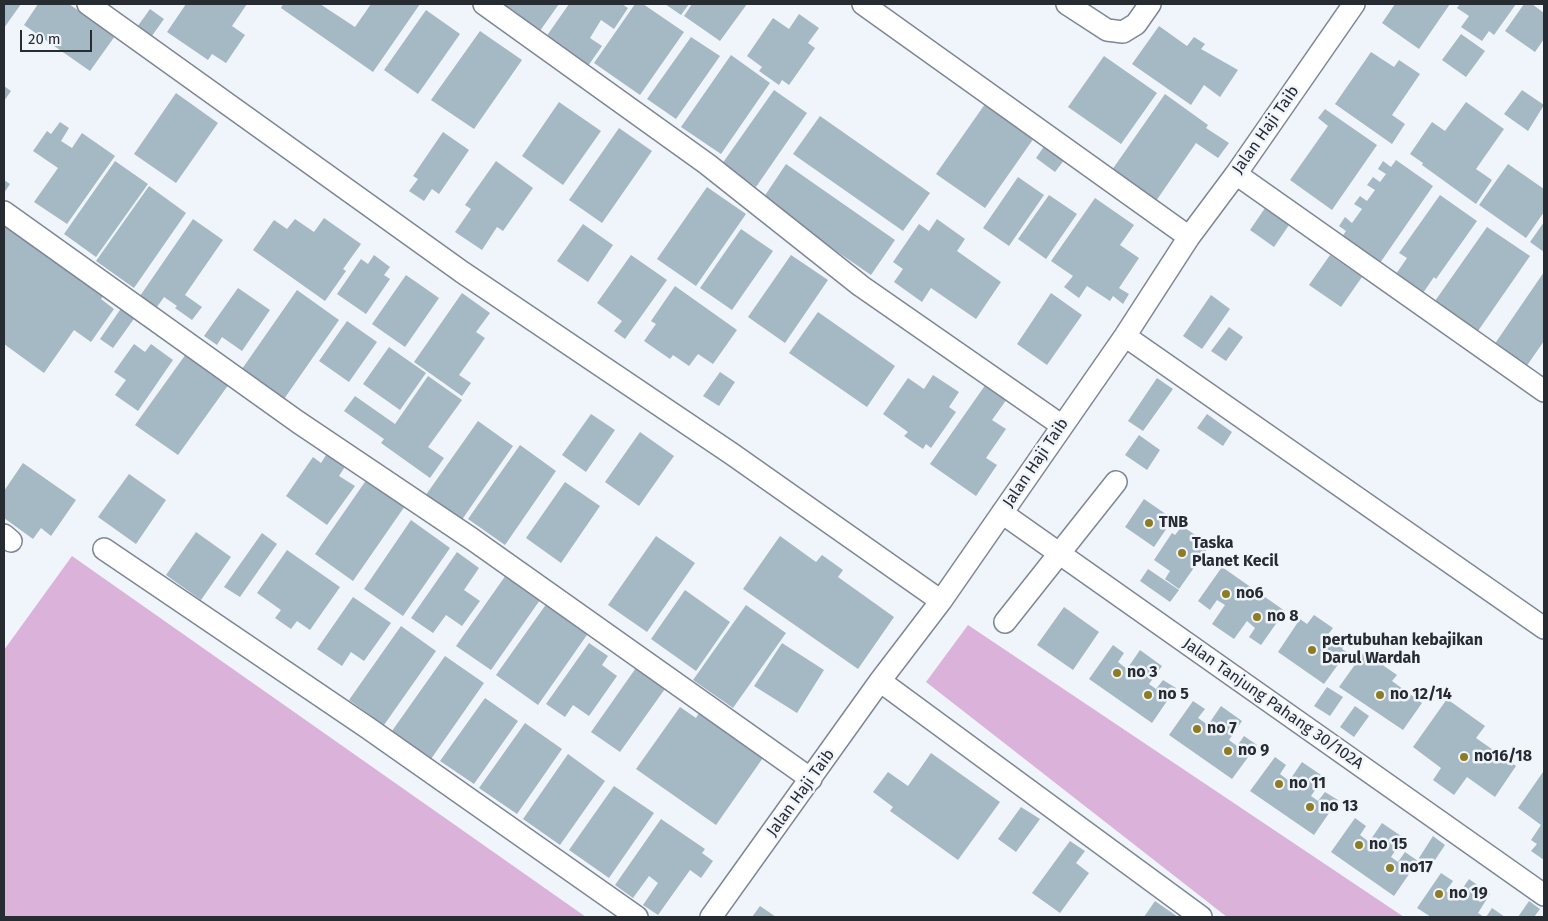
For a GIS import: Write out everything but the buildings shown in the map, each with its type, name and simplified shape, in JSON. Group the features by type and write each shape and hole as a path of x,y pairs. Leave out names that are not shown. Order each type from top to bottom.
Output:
{"street":[{"path":"88,4 462,272 732,454 941,601"},
{"path":"484,4 707,164 862,286 1061,425"},
{"path":"863,4 1189,237"},
{"path":"1068,4 1107,30 1123,32 1136,24 1150,4"},
{"name":"Jalan Haji Taib","path":"711,917 880,681 941,601 1061,425 1125,336 1189,237 1236,174 1354,4"},
{"path":"1236,174 1544,392"},
{"path":"4,212 298,422 472,539 811,779"},
{"path":"1125,336 1544,628"},
{"path":"1005,622 1116,482"},
{"name":"Jalan Tanjung Pahang 30/102A","path":"1002,513 1544,895"},
{"path":"104,549 368,728 637,917"},
{"path":"880,681 1201,917"}],"shaded area":[{"path":"72,556 586,917 4,917 4,650"},
{"path":"968,625 1404,917 1227,917 926,682"}],"place":[{"name":"TNB","path":"1149,523"},
{"name":"Taska Planet Kecil","path":"1182,553"},
{"name":"no6","path":"1226,594"},
{"name":"no 8","path":"1257,617"},
{"name":"pertubuhan kebajikan Darul Wardah","path":"1312,650"},
{"name":"no 3","path":"1117,673"},
{"name":"no 5","path":"1148,695"},
{"name":"no 12/14","path":"1380,695"},
{"name":"no 7","path":"1197,729"},
{"name":"no 9","path":"1228,751"},
{"name":"no16/18","path":"1464,757"},
{"name":"no 11","path":"1279,784"},
{"name":"no 13","path":"1310,807"},
{"name":"no 15","path":"1359,845"},
{"name":"no17","path":"1390,868"},
{"name":"no 19","path":"1439,894"}]}
